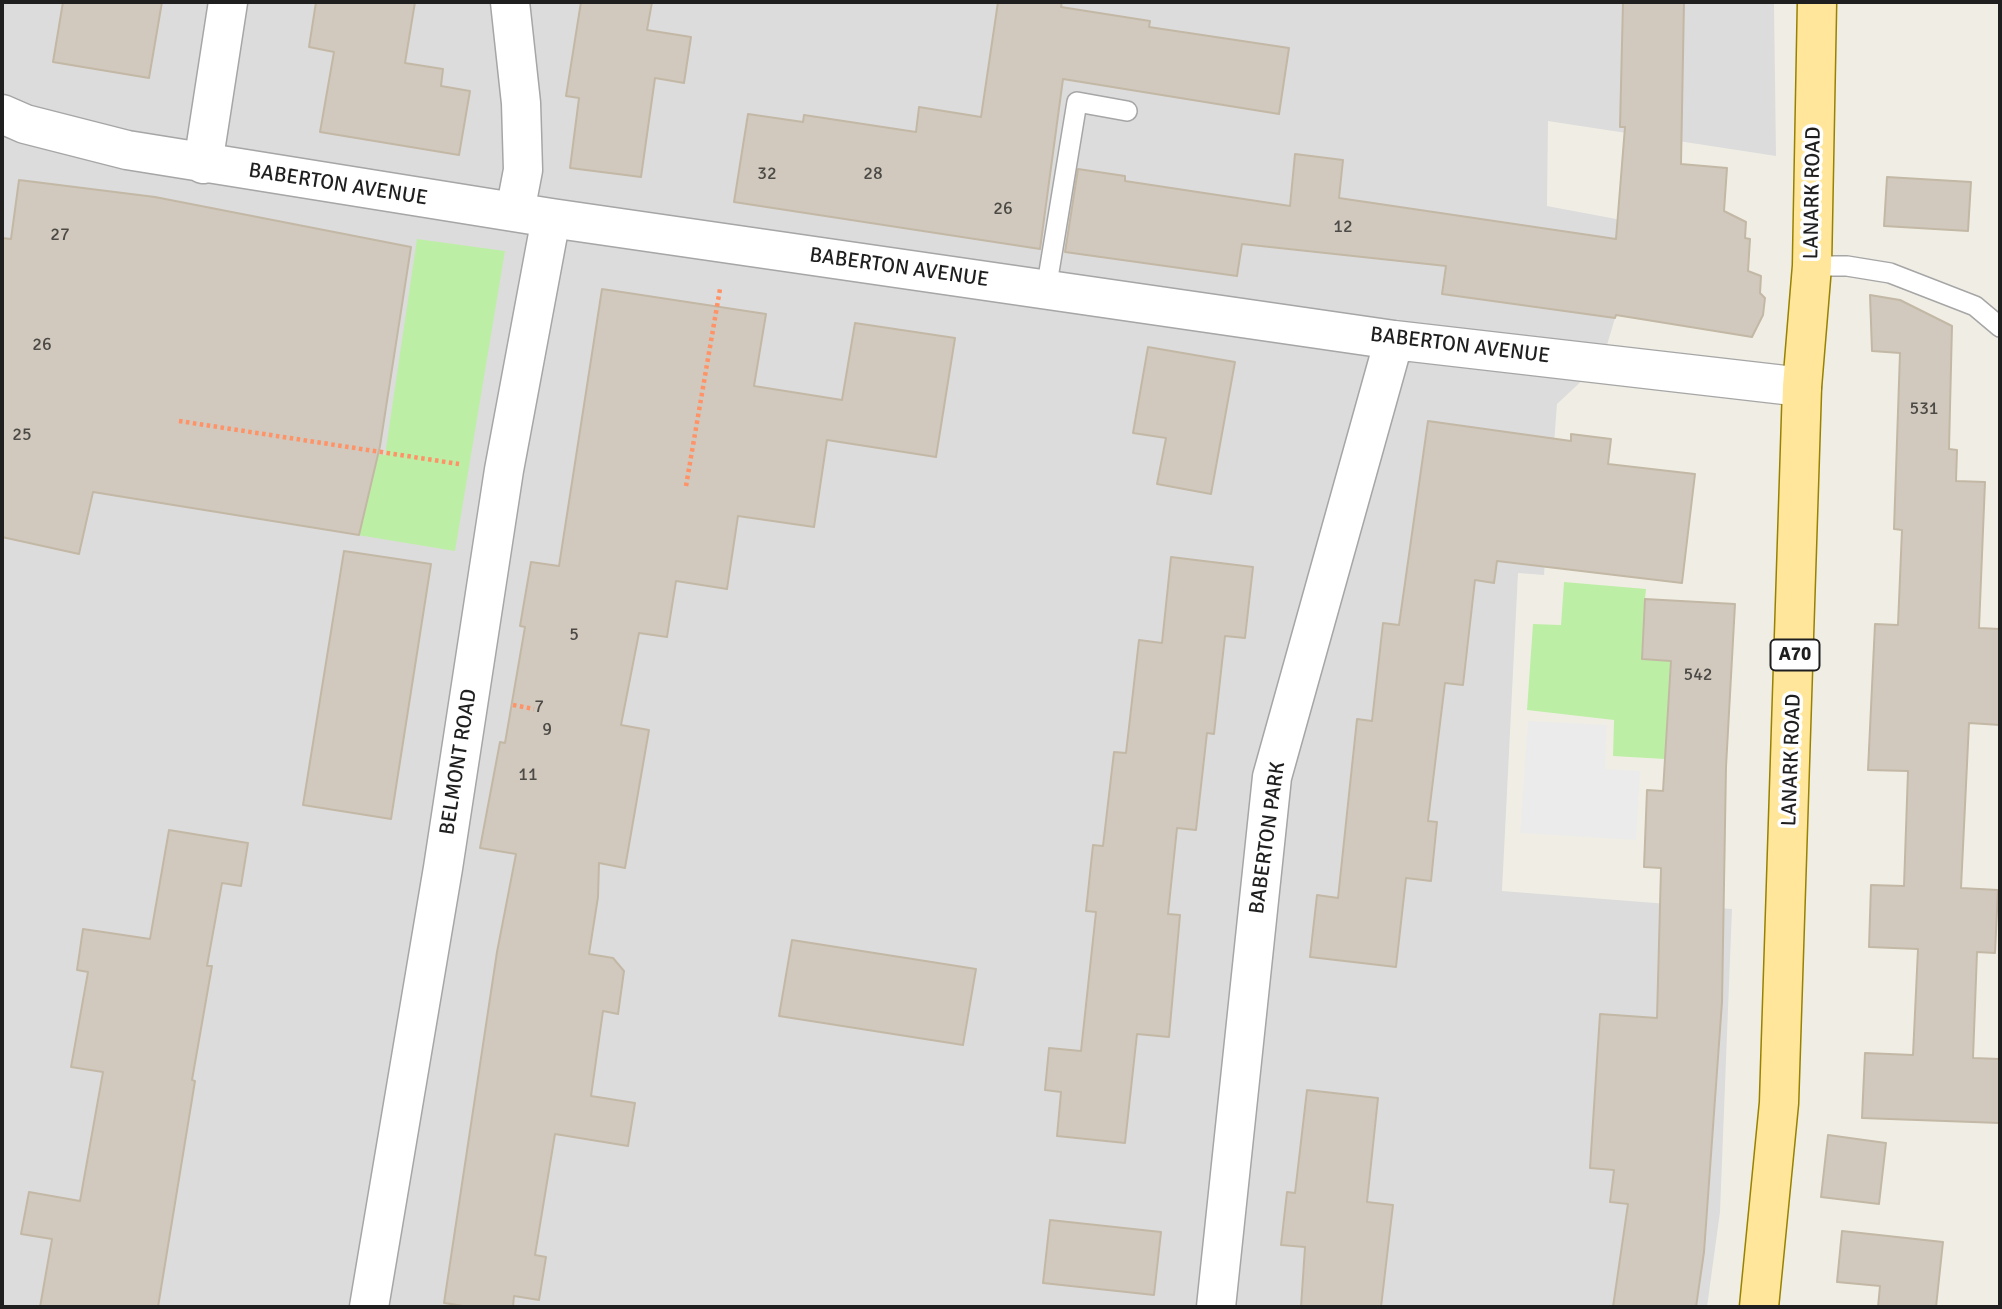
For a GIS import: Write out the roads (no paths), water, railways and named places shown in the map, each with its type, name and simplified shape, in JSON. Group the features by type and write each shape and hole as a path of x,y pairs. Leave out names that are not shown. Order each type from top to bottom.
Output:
{"main road":[{"name":"LANARK ROAD","path":"1759,1307 1780,1089 1802,387 1812,266 1817,2"}],"street":[{"path":"203,164 228,2"},
{"name":"BELMONT ROAD","path":"369,1307 443,868 504,470 533,215 523,170 521,103 510,2"},
{"name":"BABERTON AVENUE","path":"2,114 25,124 127,150 533,215 1394,340 1802,387"},
{"name":"BABERTON PARK","path":"1216,1307 1272,777 1394,340"}],"lane":[{"path":"1046,290 1076,102 1127,111"},
{"path":"1812,266 1847,266 1890,273 1975,306 2000,327"}]}
